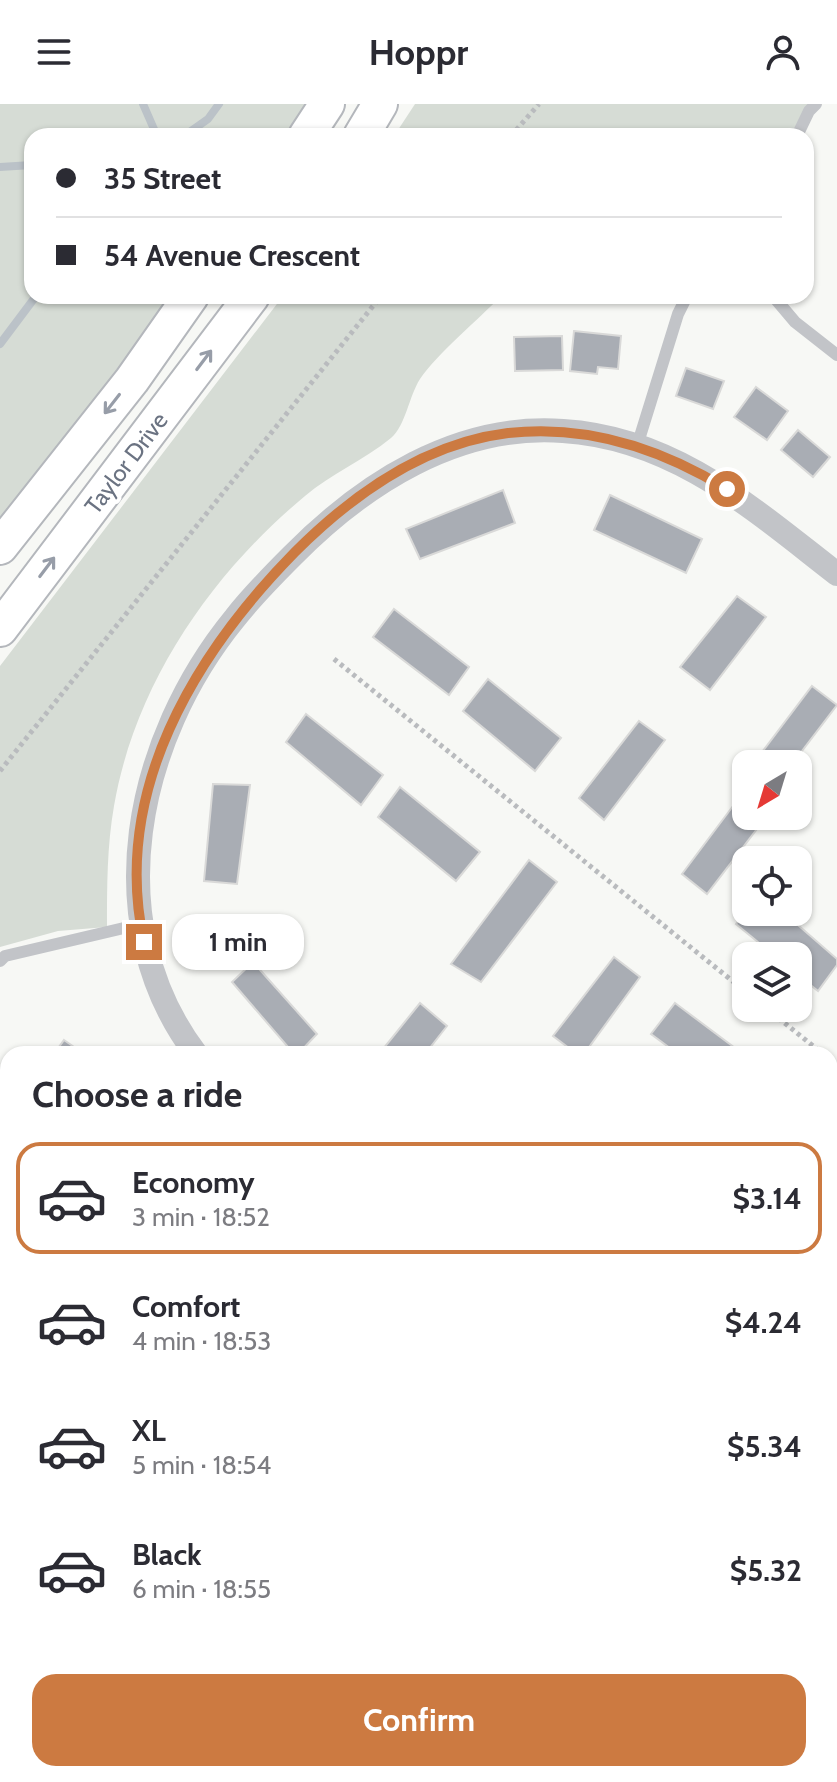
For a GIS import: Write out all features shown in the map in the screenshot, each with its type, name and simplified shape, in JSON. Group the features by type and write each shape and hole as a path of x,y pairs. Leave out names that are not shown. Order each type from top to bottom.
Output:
{"main road":[{"path":"311,128 327,104"},
{"path":"366,128 380,104"},
{"name":"Taylor Drive","path":"0,547 132,380 185,304"},
{"name":"Taylor Drive","path":"0,629 246,304"}],"street":[{"path":"191,1046 159,990 141,924 136,864 148,788 179,705 234,619 309,539 348,504 385,477 425,457 506,433 562,430 637,446 704,475 727,489 837,574"}],"lane":[{"path":"801,128 816,104"},
{"path":"637,446 683,304"},
{"path":"780,304 795,322 837,355"},
{"path":"0,961 5,956 141,924"}],"path":[{"path":"518,128 539,104"},
{"path":"0,771 375,304"},
{"path":"334,659 732,981"},
{"path":"783,1022 813,1046"}],"shaded area":[{"path":"0,104 308,104 293,128 24,128 24,304 168,304 0,525"},
{"path":"415,104 811,104 798,128 399,128"},
{"path":"277,304 493,304 427,369 416,386 400,426 391,438 315,488 271,527 238,560 182,634 139,717 124,761 110,836 107,927 58,931 0,947 0,666"}],"building":[{"path":"574,331 621,336 618,369 598,367 597,374 570,371"},
{"path":"562,336 563,370 515,371 514,337"},
{"path":"686,368 724,381 713,409 676,396"},
{"path":"756,387 788,411 767,440 734,417"},
{"path":"798,430 830,457 813,477 781,450"},
{"path":"503,490 515,523 420,559 406,529"},
{"path":"610,495 702,539 686,573 594,530"},
{"path":"737,596 766,617 710,690 680,667"},
{"path":"394,609 469,667 449,695 373,637"},
{"path":"488,679 561,738 535,771 463,711"},
{"path":"812,686 837,705 803,750 764,750"},
{"path":"306,714 383,775 361,805 286,742"},
{"path":"639,721 665,740 604,820 579,798"},
{"path":"213,784 250,785 237,884 204,881"},
{"path":"400,787 480,852 456,881 378,817"},
{"path":"732,807 732,830 756,830 744,846 732,846 732,862 707,894 682,874"},
{"path":"529,860 557,882 481,982 451,964"},
{"path":"738,926 799,926 837,959 837,965 818,991 812,986 812,942 758,942"},
{"path":"614,957 640,977 590,1046 566,1046 553,1036"},
{"path":"253,962 317,1034 306,1046 287,1046 232,982"},
{"path":"420,1003 447,1026 431,1046 385,1046"},
{"path":"675,1003 732,1046 667,1046 651,1034"}],"waterway":[{"path":"143,104 154,128"},
{"path":"195,128 208,119 219,104"},
{"path":"0,167 24,166"},
{"path":"0,344 30,304"}],"route":[{"path":"144,942 137,890 138,839 148,788 179,705 234,619 269,579 348,504 385,477 425,457 506,433 562,430 637,446 704,475 727,489"}]}
